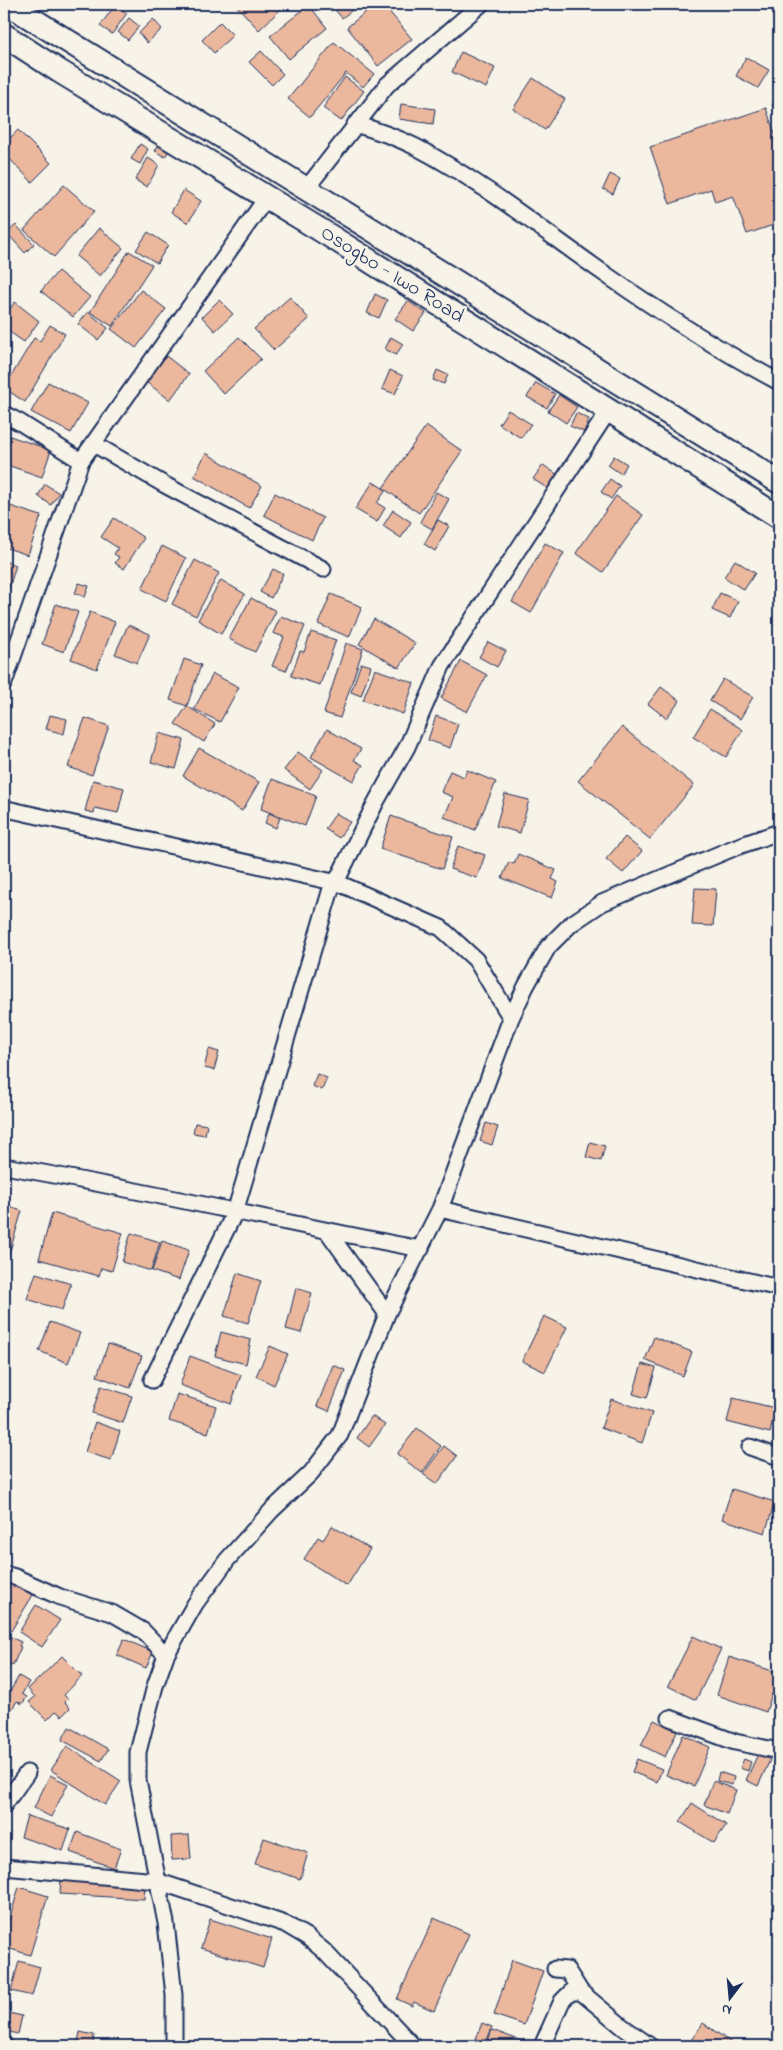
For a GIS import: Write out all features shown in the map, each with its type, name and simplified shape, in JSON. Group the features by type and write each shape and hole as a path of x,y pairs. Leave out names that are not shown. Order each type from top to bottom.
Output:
{"main road":[{"name":"Osogbo - Iwo Road","path":"8,4 779,482"},
{"name":"Osogbo - Iwo Road","path":"4,35 59,71 267,197 779,517"}],"street":[{"path":"306,189 387,85 481,4"},
{"path":"355,124 385,134 442,162 532,221 605,274 678,323 779,382"},
{"path":"4,683 81,461 267,197"},
{"path":"152,1380 235,1212 334,882 407,747 442,666 609,410"},
{"path":"4,414 81,461"},
{"path":"94,444 165,485 323,569"},
{"path":"4,806 106,832 334,882 441,928 476,960 511,1018"},
{"path":"174,2046 174,1995 166,1923 138,1780 138,1752 155,1686 166,1655 195,1604 227,1560 272,1510 310,1473 340,1435 387,1314 440,1209 511,1018 548,947 571,924 602,903 736,847 779,832"},
{"path":"4,1166 113,1185 328,1232 421,1249"},
{"path":"440,1209 779,1288"},
{"path":"328,1232 387,1314"},
{"path":"750,1447 779,1457"},
{"path":"4,1574 16,1577 60,1597 112,1613 143,1631 166,1655"},
{"path":"670,1718 735,1742 779,1751"},
{"path":"4,1805 27,1773"},
{"path":"4,1867 157,1881 285,1924 308,1937 324,1951 413,2046"},
{"path":"555,1969 568,1970 581,1992 623,2027 650,2046"},
{"path":"542,2046 562,2000 571,1992 581,1992"}],"building":[{"path":"235,4 276,4 281,9 259,30"},
{"path":"330,4 360,4 342,18"},
{"path":"376,4 383,4 412,39 378,66 347,27"},
{"path":"115,5 127,13 112,34 100,26"},
{"path":"309,5 327,28 289,59 270,36"},
{"path":"129,18 139,26 128,40 118,32"},
{"path":"153,19 162,29 147,43 139,33"},
{"path":"220,22 233,35 214,53 202,40"},
{"path":"334,42 374,74 363,87 346,73 310,117 288,99"},
{"path":"261,51 283,74 272,85 249,62"},
{"path":"461,52 495,68 486,88 452,72"},
{"path":"746,57 769,70 758,88 736,76"},
{"path":"345,77 364,91 341,121 323,108"},
{"path":"533,78 565,99 545,130 513,109"},
{"path":"779,94 779,109 772,106"},
{"path":"401,104 435,109 433,124 399,119"},
{"path":"766,108 779,146 779,223 747,234 733,196 715,202 711,189 670,204 650,147"},
{"path":"18,130 51,163 32,182 4,153 4,144"},
{"path":"162,139 172,145 165,157 155,151"},
{"path":"140,144 148,149 140,164 131,159"},
{"path":"148,158 159,165 147,187 135,180"},
{"path":"610,174 620,179 613,194 603,189"},
{"path":"64,185 94,211 54,257 24,230"},
{"path":"184,190 201,201 188,223 171,212"},
{"path":"16,225 34,244 25,253 7,233"},
{"path":"99,228 123,248 100,276 76,256"},
{"path":"148,232 168,245 157,263 136,250"},
{"path":"129,251 152,265 112,326 90,312"},
{"path":"58,271 90,297 73,317 41,291"},
{"path":"141,290 166,309 136,348 111,329"},
{"path":"375,294 387,300 379,318 367,313"},
{"path":"290,297 309,319 274,350 254,329"},
{"path":"219,300 233,314 215,331 202,317"},
{"path":"408,301 426,313 413,331 395,319"},
{"path":"15,302 39,321 24,342 4,328 4,317"},
{"path":"88,312 108,328 98,340 78,324"},
{"path":"50,325 65,334 25,402 4,388 34,338 40,341"},
{"path":"239,337 261,359 224,394 203,371"},
{"path":"391,337 403,344 396,355 385,349"},
{"path":"166,356 189,374 170,400 146,382"},
{"path":"390,370 403,376 395,394 382,389"},
{"path":"437,370 448,375 444,384 433,380"},
{"path":"48,382 88,403 71,433 31,412"},
{"path":"536,383 555,394 547,408 527,397"},
{"path":"559,395 577,407 566,423 548,411"},
{"path":"508,410 531,424 521,438 499,424"},
{"path":"576,413 589,419 584,432 570,426"},
{"path":"426,426 462,451 419,513 383,488"},
{"path":"4,434 51,450 42,477 4,464"},
{"path":"206,453 262,486 249,508 194,476"},
{"path":"614,456 627,464 621,474 608,465"},
{"path":"543,465 558,475 548,489 533,479"},
{"path":"610,479 620,486 611,499 601,492"},
{"path":"373,482 386,490 377,503 385,508 377,522 355,509"},
{"path":"45,484 59,493 51,505 38,496"},
{"path":"436,492 449,499 432,529 420,522"},
{"path":"275,493 323,518 312,540 264,515"},
{"path":"616,496 643,515 603,572 576,553"},
{"path":"4,504 41,516 28,555 4,547"},
{"path":"393,510 411,522 401,538 383,526"},
{"path":"114,518 144,538 124,569 115,563 119,557 114,554 118,548 101,537"},
{"path":"438,520 449,526 435,551 424,544"},
{"path":"545,543 564,553 531,613 512,602"},
{"path":"162,546 186,558 166,601 142,589"},
{"path":"195,560 219,573 196,616 172,604"},
{"path":"735,560 755,573 744,590 724,577"},
{"path":"4,561 16,565 7,595 4,594"},
{"path":"273,569 283,574 271,598 260,592"},
{"path":"221,580 245,594 221,634 198,620"},
{"path":"79,583 89,586 85,597 75,593"},
{"path":"720,593 738,601 730,618 712,610"},
{"path":"331,594 362,607 349,637 318,624"},
{"path":"251,598 276,611 255,652 229,639"},
{"path":"56,604 78,612 64,652 42,644"},
{"path":"90,612 115,622 97,669 71,659"},
{"path":"281,616 305,626 286,671 272,666 284,637 273,633"},
{"path":"374,619 415,643 399,668 359,644"},
{"path":"128,625 150,634 137,663 115,654"},
{"path":"311,632 336,640 320,685 291,676 300,651 304,652"},
{"path":"488,642 506,651 497,667 479,657"},
{"path":"346,643 363,649 340,718 324,713"},
{"path":"184,659 201,665 187,706 170,700"},
{"path":"461,661 487,675 467,712 441,698"},
{"path":"361,663 371,666 361,696 351,692"},
{"path":"375,669 414,683 403,714 363,700"},
{"path":"213,674 239,687 220,722 194,709"},
{"path":"723,679 753,697 740,719 710,701"},
{"path":"661,687 680,701 666,718 648,704"},
{"path":"187,706 215,724 204,742 175,724"},
{"path":"710,709 743,730 726,757 693,737"},
{"path":"50,715 67,719 64,734 46,729"},
{"path":"436,716 458,724 450,748 428,740"},
{"path":"85,718 109,726 92,775 68,767"},
{"path":"622,727 694,785 650,839 578,781"},
{"path":"327,729 361,749 354,760 363,765 353,781 311,757"},
{"path":"159,733 184,740 176,769 151,762"},
{"path":"199,748 259,782 242,811 183,776"},
{"path":"298,752 323,770 310,789 284,770"},
{"path":"467,770 496,782 475,830 444,817 453,797 441,792 450,771 464,777"},
{"path":"272,779 316,796 305,826 261,809"},
{"path":"93,780 124,788 118,813 95,808 94,813 85,811"},
{"path":"505,794 529,800 520,833 496,826"},
{"path":"269,813 280,818 276,828 265,823"},
{"path":"336,813 350,822 339,838 325,829"},
{"path":"391,816 453,837 442,869 380,849"},
{"path":"625,837 642,851 623,873 606,859"},
{"path":"458,846 485,855 477,878 450,869"},
{"path":"518,854 556,870 552,879 558,882 552,898 502,878 509,862 514,864"},
{"path":"695,888 716,889 713,926 692,925"},
{"path":"209,1049 219,1052 214,1070 204,1068"},
{"path":"317,1074 327,1078 322,1090 312,1086"},
{"path":"195,1123 207,1125 205,1135 193,1133"},
{"path":"486,1123 498,1127 492,1145 480,1141"},
{"path":"590,1142 605,1146 601,1161 586,1157"},
{"path":"4,1205 22,1211 5,1267 4,1267"},
{"path":"52,1213 123,1233 112,1271 101,1268 99,1276 39,1259"},
{"path":"131,1233 160,1242 151,1271 122,1262"},
{"path":"162,1241 189,1250 179,1280 152,1271"},
{"path":"36,1273 71,1284 62,1310 27,1299"},
{"path":"237,1273 261,1281 248,1323 224,1316"},
{"path":"296,1288 312,1293 301,1333 286,1329"},
{"path":"544,1316 567,1327 545,1372 522,1361"},
{"path":"50,1322 80,1333 68,1363 39,1351"},
{"path":"221,1332 251,1340 246,1364 215,1356"},
{"path":"654,1337 692,1352 683,1376 645,1360"},
{"path":"108,1344 142,1356 130,1388 97,1376"},
{"path":"270,1346 288,1354 274,1385 256,1376"},
{"path":"190,1356 241,1375 231,1404 180,1385"},
{"path":"642,1364 656,1368 647,1398 633,1394"},
{"path":"333,1365 345,1370 329,1411 317,1406"},
{"path":"101,1386 132,1396 123,1423 92,1413"},
{"path":"177,1394 216,1406 208,1433 169,1421"},
{"path":"733,1398 775,1408 770,1433 727,1422"},
{"path":"611,1399 652,1413 642,1443 601,1428"},
{"path":"372,1416 385,1425 369,1447 357,1438"},
{"path":"95,1422 120,1431 111,1460 85,1452"},
{"path":"417,1428 441,1446 422,1473 397,1454"},
{"path":"444,1446 457,1456 437,1484 423,1474"},
{"path":"732,1489 775,1502 765,1533 722,1519"},
{"path":"332,1526 370,1549 347,1586 304,1559 318,1537 323,1540"},
{"path":"7,1579 33,1595 11,1631 4,1626 4,1584"},
{"path":"36,1605 60,1620 42,1647 19,1632"},
{"path":"4,1634 21,1642 19,1646 21,1647 13,1665 11,1664 9,1667 4,1665"},
{"path":"693,1636 721,1649 696,1700 668,1686"},
{"path":"124,1639 153,1652 146,1668 117,1655"},
{"path":"62,1656 82,1676 64,1695 68,1699 65,1702 70,1708 62,1716 56,1711 47,1720 29,1702 35,1697 28,1689"},
{"path":"729,1657 779,1673 766,1712 717,1695"},
{"path":"19,1676 29,1682 22,1694 27,1697 22,1704 17,1701 12,1709 4,1704 4,1702"},
{"path":"654,1720 677,1731 665,1757 641,1745"},
{"path":"69,1727 108,1749 101,1761 62,1740"},
{"path":"683,1735 710,1747 694,1786 666,1775"},
{"path":"67,1746 121,1781 105,1805 51,1770"},
{"path":"758,1754 770,1760 758,1786 746,1780"},
{"path":"637,1759 662,1769 657,1782 632,1772"},
{"path":"744,1759 751,1762 748,1771 740,1768"},
{"path":"719,1772 734,1777 732,1785 717,1781"},
{"path":"50,1775 68,1784 51,1817 34,1808"},
{"path":"713,1781 736,1790 727,1814 704,1805"},
{"path":"692,1803 726,1825 714,1843 680,1822"},
{"path":"27,1816 70,1829 63,1851 21,1837"},
{"path":"77,1832 121,1849 114,1868 70,1852"},
{"path":"189,1835 191,1859 172,1860 171,1836"},
{"path":"264,1838 308,1853 300,1879 255,1864"},
{"path":"61,1879 145,1884 144,1899 60,1894"},
{"path":"19,1887 48,1896 30,1955 4,1947 4,1938"},
{"path":"434,1918 469,1934 434,2011 414,2002 412,2006 397,1999"},
{"path":"210,1919 272,1939 263,1968 201,1948"},
{"path":"512,1960 543,1971 524,2025 494,2015"},
{"path":"19,1961 40,1967 32,1996 11,1991"},
{"path":"9,2013 22,2016 18,2034 5,2031"},
{"path":"482,2023 492,2027 485,2046 474,2044"},
{"path":"703,2023 736,2046 687,2046"},
{"path":"492,2030 519,2040 517,2046 486,2046"},
{"path":"80,2032 94,2035 93,2045 78,2042"}]}
